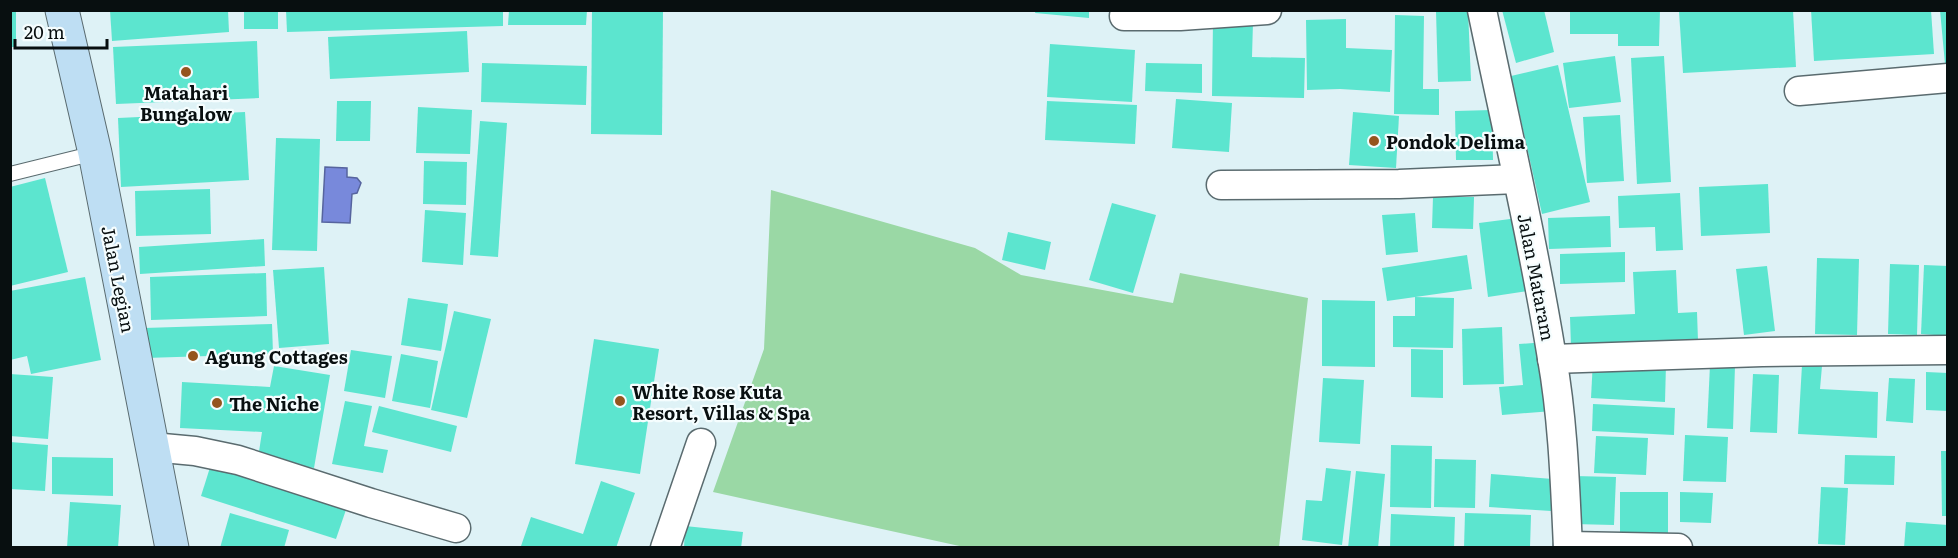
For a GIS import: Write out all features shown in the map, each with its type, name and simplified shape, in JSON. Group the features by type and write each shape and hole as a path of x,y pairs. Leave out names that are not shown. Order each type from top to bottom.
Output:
{"main road":[{"name":"Jalan Legian","path":"62,10 95,153 172,548"}],"street":[{"path":"1124,16 1180,16 1267,10"},
{"name":"Jalan Mataram","path":"1482,10 1533,253 1552,359 1565,478 1568,547"},
{"path":"1799,91 1947,78"},
{"path":"1221,185 1399,184 1517,179"},
{"path":"1552,359 1762,352 1947,350"},
{"path":"665,548 701,443"},
{"path":"152,447 238,460 456,528"},
{"path":"1568,547 1678,548"}],"lane":[{"path":"10,174 95,153"}],"green space":[{"path":"771,190 975,248 1021,275 1173,303 1180,273 1308,298 1279,547 964,547 713,492 764,349"}],"water":[{"path":"325,167 347,168 347,177 357,178 361,183 357,193 352,194 350,223 322,222"}],"building":[{"path":"10,10 16,10 16,47 10,47"},
{"path":"110,10 228,10 229,32 112,41"},
{"path":"244,10 278,10 278,29 244,29"},
{"path":"286,10 503,10 503,26 287,32"},
{"path":"509,10 587,10 586,25 508,25"},
{"path":"592,10 663,10 662,135 591,134"},
{"path":"1036,10 1089,10 1089,18 1035,13"},
{"path":"1468,10 1471,81 1438,82 1436,11"},
{"path":"1502,10 1544,10 1554,52 1516,63"},
{"path":"1570,10 1660,10 1659,46 1618,46 1618,34 1570,34"},
{"path":"1793,10 1796,67 1683,73 1679,11"},
{"path":"1811,10 1931,10 1934,54 1814,61"},
{"path":"1940,10 1948,10 1948,64 1945,64"},
{"path":"1395,15 1424,16 1423,89 1439,89 1439,115 1394,114"},
{"path":"1346,19 1346,48 1392,50 1390,92 1307,90 1306,20"},
{"path":"1213,21 1253,22 1252,57 1305,58 1304,98 1212,96"},
{"path":"467,31 469,72 330,79 328,37"},
{"name":"Matahari Bungalow","path":"257,41 259,98 116,104 113,47"},
{"path":"1050,44 1135,50 1132,102 1047,97"},
{"path":"1615,56 1621,102 1569,108 1563,63"},
{"path":"1664,56 1671,182 1637,184 1631,58"},
{"path":"482,63 587,66 586,105 481,102"},
{"path":"1146,63 1202,64 1202,93 1145,91"},
{"path":"1558,65 1590,202 1542,214 1511,76"},
{"path":"1176,99 1232,103 1229,152 1172,148"},
{"path":"337,101 371,101 370,141 336,141"},
{"path":"1047,101 1137,105 1135,144 1045,140"},
{"path":"418,107 472,110 470,154 416,153"},
{"path":"1492,110 1493,160 1456,160 1455,111"},
{"path":"245,112 249,180 121,187 118,118"},
{"name":"Pondok Delima","path":"1353,112 1399,116 1396,168 1349,165"},
{"path":"1620,115 1624,181 1587,183 1583,117"},
{"path":"480,121 507,123 498,257 470,255"},
{"path":"276,138 320,139 317,251 272,250"},
{"path":"424,161 467,162 466,205 423,204"},
{"path":"45,178 68,272 10,286 10,187"},
{"path":"1768,184 1770,233 1701,236 1699,187"},
{"path":"210,189 211,234 136,236 135,191"},
{"path":"1680,193 1683,250 1656,251 1655,227 1619,228 1618,196"},
{"path":"1433,197 1474,197 1473,229 1432,228"},
{"path":"1112,203 1156,215 1133,293 1089,280"},
{"path":"425,210 466,213 463,265 422,262"},
{"path":"1415,213 1418,252 1386,255 1382,215"},
{"path":"1610,216 1611,247 1549,249 1548,218"},
{"path":"1518,218 1527,291 1488,297 1479,223"},
{"path":"1008,232 1051,242 1045,270 1002,260"},
{"path":"264,239 265,266 140,274 139,247"},
{"path":"1625,252 1625,282 1560,284 1560,254"},
{"path":"1467,255 1472,289 1387,301 1382,268"},
{"path":"1817,258 1859,259 1857,335 1815,334"},
{"path":"1890,264 1919,265 1917,335 1888,334"},
{"path":"1924,265 1948,266 1948,336 1921,334"},
{"path":"1767,266 1775,331 1744,335 1736,269"},
{"path":"324,267 329,344 279,348 273,270"},
{"path":"1676,270 1678,313 1697,312 1698,341 1571,347 1570,317 1635,314 1633,272"},
{"path":"266,273 267,316 151,320 150,277"},
{"path":"85,277 101,360 31,374 27,356 10,360 10,291"},
{"path":"1415,297 1454,298 1453,348 1393,347 1393,316 1415,316"},
{"path":"408,298 448,304 441,351 401,345"},
{"path":"1322,300 1375,301 1375,367 1322,366"},
{"path":"454,311 491,319 467,418 431,410"},
{"path":"272,324 273,354 145,358 144,328"},
{"path":"1502,327 1504,384 1463,385 1462,329"},
{"path":"594,339 659,349 640,474 575,464"},
{"path":"1546,342 1553,411 1502,415 1499,387 1523,385 1519,344"},
{"path":"1411,349 1443,350 1443,398 1411,397"},
{"path":"351,350 392,356 385,398 344,391"},
{"path":"401,354 438,361 430,408 392,401"},
{"path":"1593,360 1666,364 1665,402 1591,398"},
{"path":"1710,365 1735,366 1733,429 1707,428"},
{"path":"1802,365 1822,366 1820,389 1878,392 1877,438 1798,434"},
{"path":"274,366 330,375 314,468 258,458 262,432 180,428 182,382 270,387"},
{"path":"1926,372 1948,373 1948,411 1926,410"},
{"path":"10,374 53,377 48,439 10,436"},
{"path":"1753,374 1779,375 1777,433 1750,432"},
{"path":"1323,378 1364,380 1360,444 1319,442"},
{"path":"1889,378 1915,379 1913,423 1886,421"},
{"path":"345,401 372,406 364,446 388,450 383,473 332,464"},
{"path":"1593,404 1675,408 1674,435 1592,431"},
{"path":"379,406 457,426 451,452 372,432"},
{"path":"1685,435 1728,437 1726,482 1683,481"},
{"path":"1596,436 1648,438 1646,475 1594,473"},
{"path":"10,442 48,445 45,491 10,489"},
{"path":"1391,445 1432,446 1431,508 1390,507"},
{"path":"1941,451 1948,451 1948,516 1942,516"},
{"path":"1845,455 1895,456 1894,485 1844,484"},
{"path":"52,457 113,458 113,496 52,494"},
{"path":"213,458 349,501 336,539 201,496"},
{"path":"1435,459 1476,460 1475,508 1434,507"},
{"path":"1326,468 1351,471 1342,545 1302,540 1306,500 1322,501"},
{"path":"1356,471 1385,474 1378,548 1348,548"},
{"path":"1491,474 1553,479 1551,511 1489,507"},
{"path":"1574,476 1616,477 1614,525 1573,524"},
{"path":"601,481 635,493 616,548 521,546 531,517 583,534"},
{"path":"1821,487 1848,488 1845,545 1818,544"},
{"path":"1620,492 1668,492 1668,536 1620,536"},
{"path":"1680,492 1713,493 1711,523 1680,522"},
{"path":"70,502 121,505 118,548 67,548"},
{"path":"230,513 289,530 284,548 220,548"},
{"path":"1465,513 1531,515 1530,548 1464,548"},
{"path":"1391,514 1455,517 1454,548 1390,548"},
{"path":"1906,522 1948,525 1948,548 1904,548"},
{"path":"685,526 743,532 741,548 684,548"}],"place":[{"name":"Matahari Bungalow","path":"186,72"},
{"name":"Pondok Delima","path":"1374,141"},
{"name":"Agung Cottages","path":"193,356"},
{"name":"White Rose Kuta Resort, Villas & Spa","path":"620,401"},
{"name":"The Niche","path":"217,403"}]}
